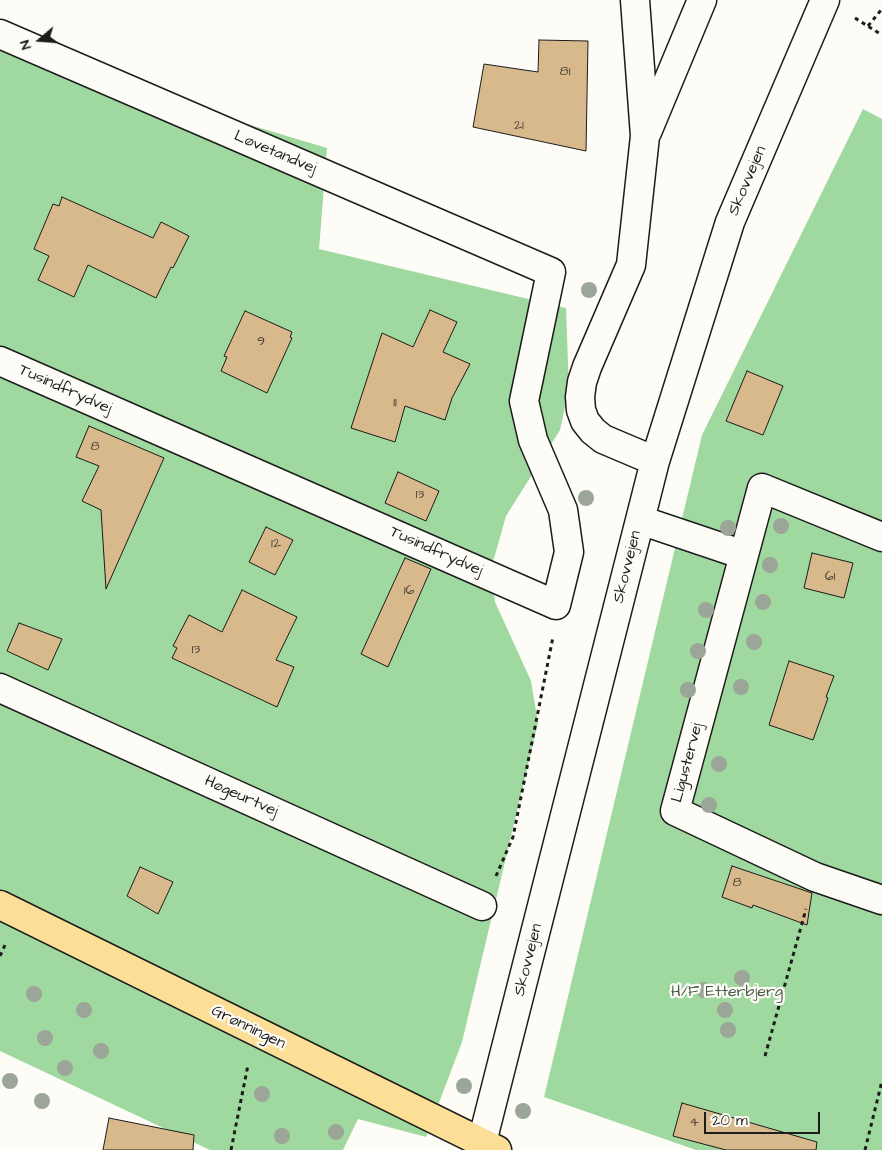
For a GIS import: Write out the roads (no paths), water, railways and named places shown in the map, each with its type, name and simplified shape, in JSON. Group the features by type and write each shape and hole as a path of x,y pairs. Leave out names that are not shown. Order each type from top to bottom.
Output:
{"main road":[{"name":"Grønningen","path":"0,905 486,1148"}],"street":[{"path":"635,0 645,136 632,265 587,367 580,397 581,410 585,421 593,431 603,439 654,461"},
{"path":"645,136 702,0"},
{"name":"Skovvejen","path":"486,1148 654,461 730,222 824,0"},
{"name":"Løvetandvej","path":"0,34 551,272 524,400 533,440 563,510 569,552 556,604"},
{"name":"Tusindfrydvej","path":"0,362 556,604"},
{"name":"Ligustervej","path":"882,537 762,488 675,811 815,877 882,900"},
{"path":"640,520 744,555"},
{"name":"Høgeurtvej","path":"0,688 482,906"}],"park label":[{"name":"H/F Etterbjerg","path":"727,993"}]}
